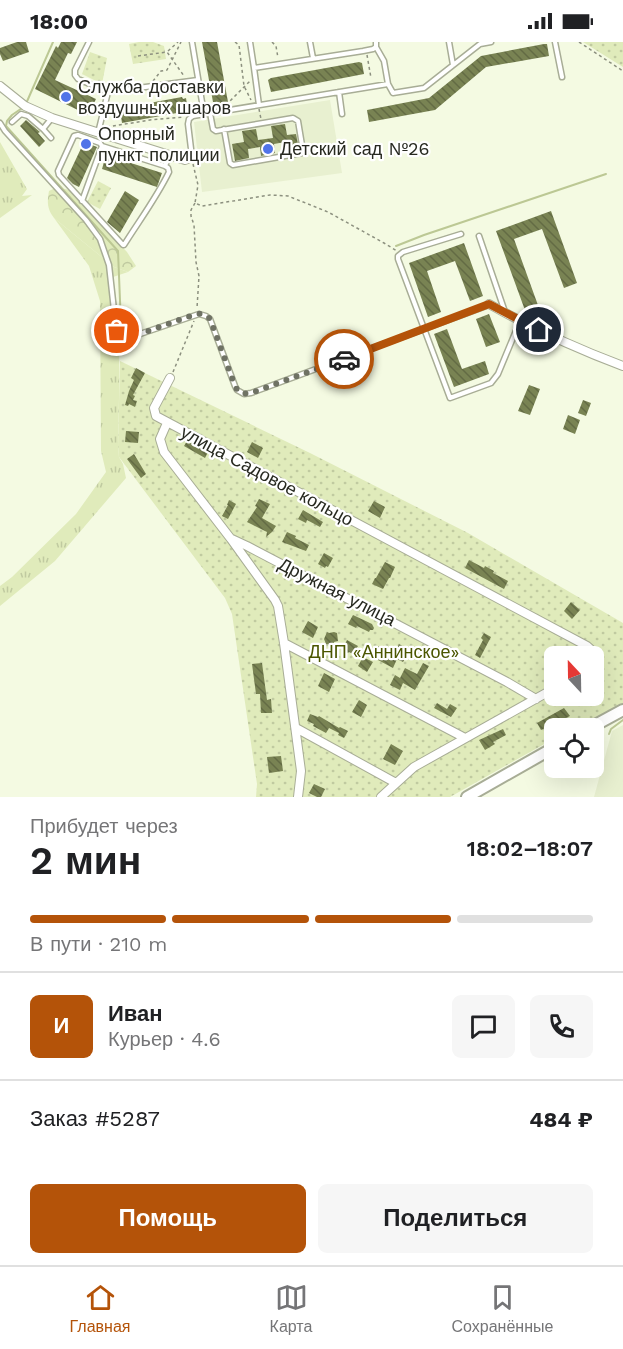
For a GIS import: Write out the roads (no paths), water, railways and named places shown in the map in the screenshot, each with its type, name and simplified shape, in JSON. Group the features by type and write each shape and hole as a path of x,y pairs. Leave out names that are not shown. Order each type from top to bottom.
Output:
{"main road":[{"path":"604,721 622,711"},
{"path":"467,797 544,753"}],"street":[{"path":"0,86 25,106 52,118 185,160 192,157"},
{"path":"489,304 593,355 623,366"},
{"path":"167,423 156,416 154,408 170,378"},
{"name":"улица Садовое кольцо","path":"298,797 301,771 278,606 231,539 164,452 160,439 167,423 587,646"},
{"name":"Дружная улица","path":"231,539 507,681 536,699"},
{"path":"284,643 465,738"},
{"path":"381,797 414,766 544,694"},
{"path":"296,728 396,783"}],"lane":[{"path":"89,42 75,70 75,75 78,79 108,92 198,80"},
{"path":"192,42 198,80 213,129 216,131 224,129 293,118 298,121 303,151 232,165 224,129"},
{"path":"250,42 255,75 256,106"},
{"path":"310,42 313,58"},
{"path":"449,42 453,65"},
{"path":"254,68 366,50 376,44 384,61 388,84 393,93 424,88 480,44 491,42"},
{"path":"555,42 562,77"},
{"path":"192,157 188,124 193,116 388,84"},
{"path":"98,133 108,92"},
{"path":"339,92 342,114"},
{"path":"12,122 21,114 28,116 51,138"},
{"path":"43,129 52,118"},
{"path":"0,123 86,220 100,239 109,265 117,331 140,334 196,314 202,314 210,319 235,386 240,393 251,393 489,304"},
{"path":"78,135 100,143 102,146 165,166 169,172 162,187 124,245 121,245 59,176 58,171 74,136 78,135"},
{"path":"82,201 102,146"},
{"path":"165,166 169,155"},
{"path":"461,234 400,254 398,259 450,398 491,383 495,379 520,321"},
{"path":"479,236 505,313"}],"waterway":[{"path":"53,42 25,106 12,115 6,126 118,251 122,350"},
{"path":"396,246 606,174"},
{"path":"609,734 611,729 623,720"}],"place":[{"name":"Служба доставки воздушных шаров","path":"66,97"},
{"name":"Опорный пункт полиции","path":"86,144"},
{"name":"Детский сад №26","path":"268,149"}],"park label":[{"name":"ДНП «Аннинское»","path":"384,652"}]}
